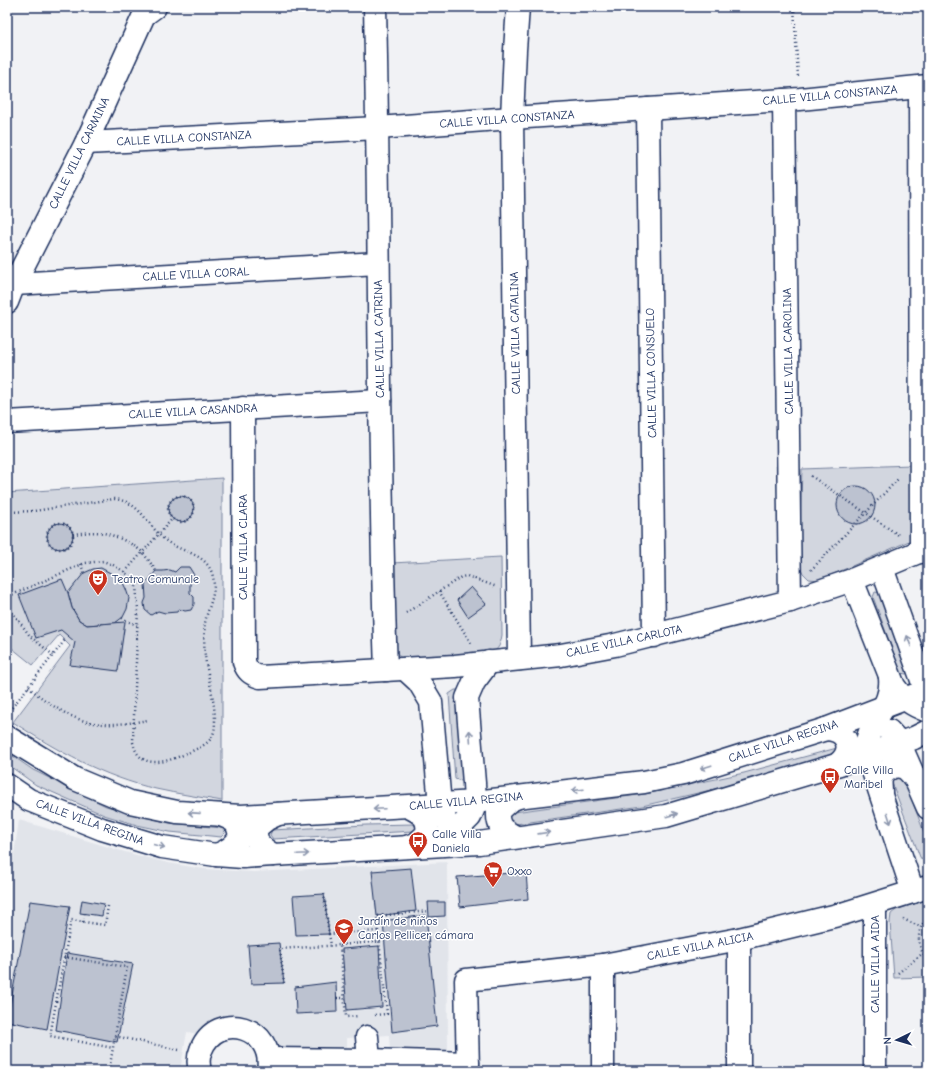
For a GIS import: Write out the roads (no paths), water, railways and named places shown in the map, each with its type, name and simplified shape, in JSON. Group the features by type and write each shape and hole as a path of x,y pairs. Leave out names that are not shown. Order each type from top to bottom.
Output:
{"street":[{"name":"CALLE VILLA CARMINA","path":"10,293 86,143 144,15 155,7"},
{"name":"CALLE VILLA CATRINA","path":"375,7 378,128 378,263 384,628 396,670"},
{"name":"CALLE VILLA CATALINA","path":"518,7 512,118 519,659"},
{"name":"CALLE VILLA CONSTANZA","path":"86,143 378,128 792,100 924,87"},
{"path":"924,87 920,456 924,550"},
{"name":"CALLE VILLA CAROLINA","path":"790,596 789,461 792,100"},
{"name":"CALLE VILLA CONSUELO","path":"648,109 654,636"},
{"name":"CALLE VILLA CORAL","path":"10,293 378,263"},
{"name":"CALLE VILLA CASANDRA","path":"7,422 380,401"},
{"name":"CALLE VILLA CLARA","path":"243,408 244,662 247,670 252,675 260,677"},
{"name":"CALLE VILLA CARLOTA","path":"260,677 396,670 486,663 615,646 790,596 852,580 924,550"},
{"path":"882,568 926,692 914,737 912,772 928,808"},
{"path":"852,580 890,678 898,693 904,699"},
{"path":"861,602 862,591 871,583 882,583 887,586 890,591"},
{"path":"467,698 474,682 486,663"},
{"path":"410,847 432,842 456,831 470,817 474,785 467,691 463,678 447,666 433,684 431,702 442,814 447,822 456,831 468,837 489,841"},
{"path":"396,670 420,682 431,702"},
{"path":"890,678 901,682 907,681 916,674 926,692"},
{"path":"890,678 890,693 868,732 866,740 870,763 920,889"},
{"name":"CALLE VILLA REGINA","path":"7,737 75,779 130,802 177,812 241,816 440,805 474,785 510,798 644,782 683,774 826,729 848,720 878,715 904,699 926,692"},
{"path":"878,715 885,728 894,735 914,737"},
{"path":"826,729 839,731 847,742 848,748 841,764"},
{"name":"CALLE VILLA REGINA","path":"7,785 29,800 102,829 162,848 243,857 489,841 666,816 841,764 870,763 914,737"},
{"path":"881,792 881,779 883,773 891,768 900,766 912,772"},
{"path":"438,778 451,788 459,788 464,786 469,781 474,785"},
{"path":"410,847 416,844 427,834 428,827 426,820 413,807 430,798 435,792 438,778"},
{"path":"7,794 29,800"},
{"path":"510,798 509,801 498,810 499,825 503,830 516,837"},
{"path":"273,855 257,843 256,828 267,819 278,814"},
{"path":"216,855 224,853 231,848 240,837 239,829 236,823 221,815"},
{"name":"CALLE VILLA ALICIA","path":"468,1067 466,980 603,965 739,939 806,924 875,905 920,889"},
{"name":"CALLE VILLA AIDA","path":"875,905 875,1071"},
{"path":"739,939 739,1071"},
{"path":"603,965 603,1071"},
{"path":"194,1059 203,1044 211,1035 221,1029 232,1026 243,1028 254,1033 262,1040 267,1051 268,1065 331,1065 369,1060 468,1067"},
{"path":"367,1037 369,1060"}],"place":[{"name":"Teatro Comunale","path":"98,596"},
{"name":"Calle Villa Maribel","path":"830,794"},
{"name":"Calle Villa Daniela","path":"418,858"},
{"name":"Oxxo","path":"493,888"},
{"name":"Jardín de niños Carlos Pellicer cámara","path":"344,945"}]}
